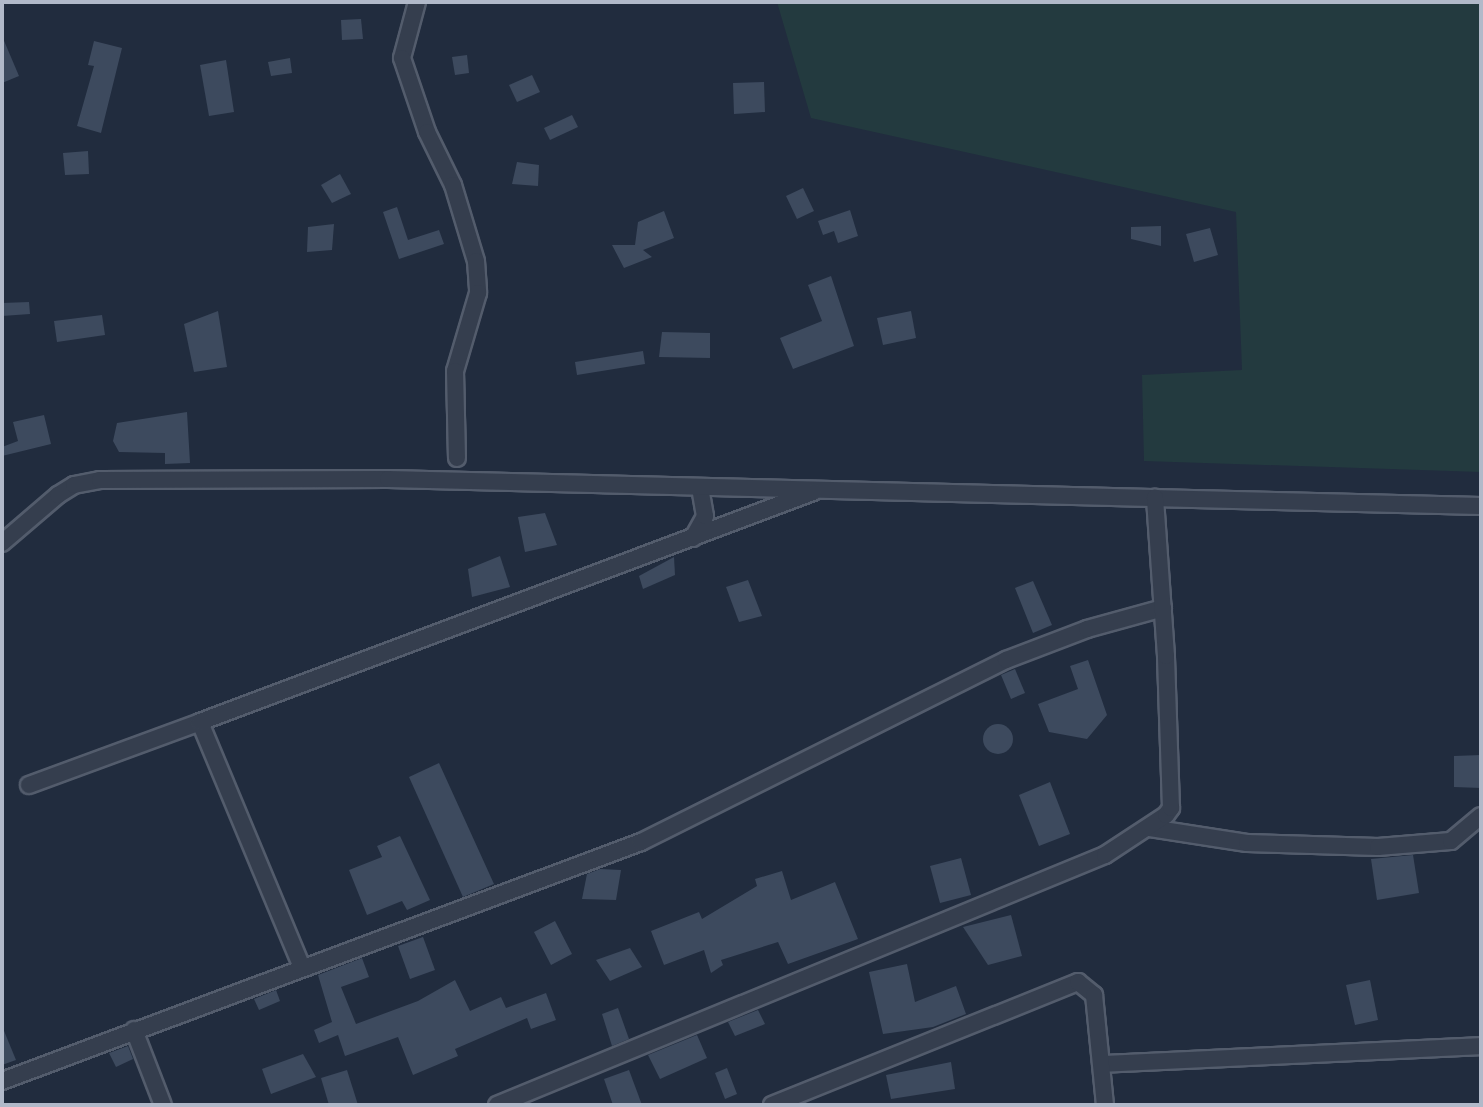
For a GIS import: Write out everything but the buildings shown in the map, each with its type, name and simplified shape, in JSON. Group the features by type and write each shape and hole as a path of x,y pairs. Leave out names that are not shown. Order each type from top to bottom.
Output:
{"street":[{"path":"417,2 402,58 427,132 453,185 476,261 478,293 455,371 457,458 446,482"},
{"path":"457,458 476,483"},
{"path":"2,543 58,495 74,485 100,480 819,489 1481,506"},
{"path":"693,538 705,516 700,487"},
{"path":"29,785 819,489"},
{"path":"497,1105 1105,855 1150,828 1171,808 1155,497"},
{"path":"2,1081 301,965 641,842 1006,660 1087,629 1163,608"},
{"path":"200,722 301,965"},
{"path":"1150,828 1247,843 1378,847 1451,841 1481,816"},
{"path":"772,1105 1078,982 1094,995 1105,1105"},
{"path":"134,1030 163,1105"},
{"path":"1102,1064 1481,1046"}],"green space":[{"path":"777,2 1481,2 1481,472 1144,461 1142,375 1242,370 1236,212 811,118"}]}
